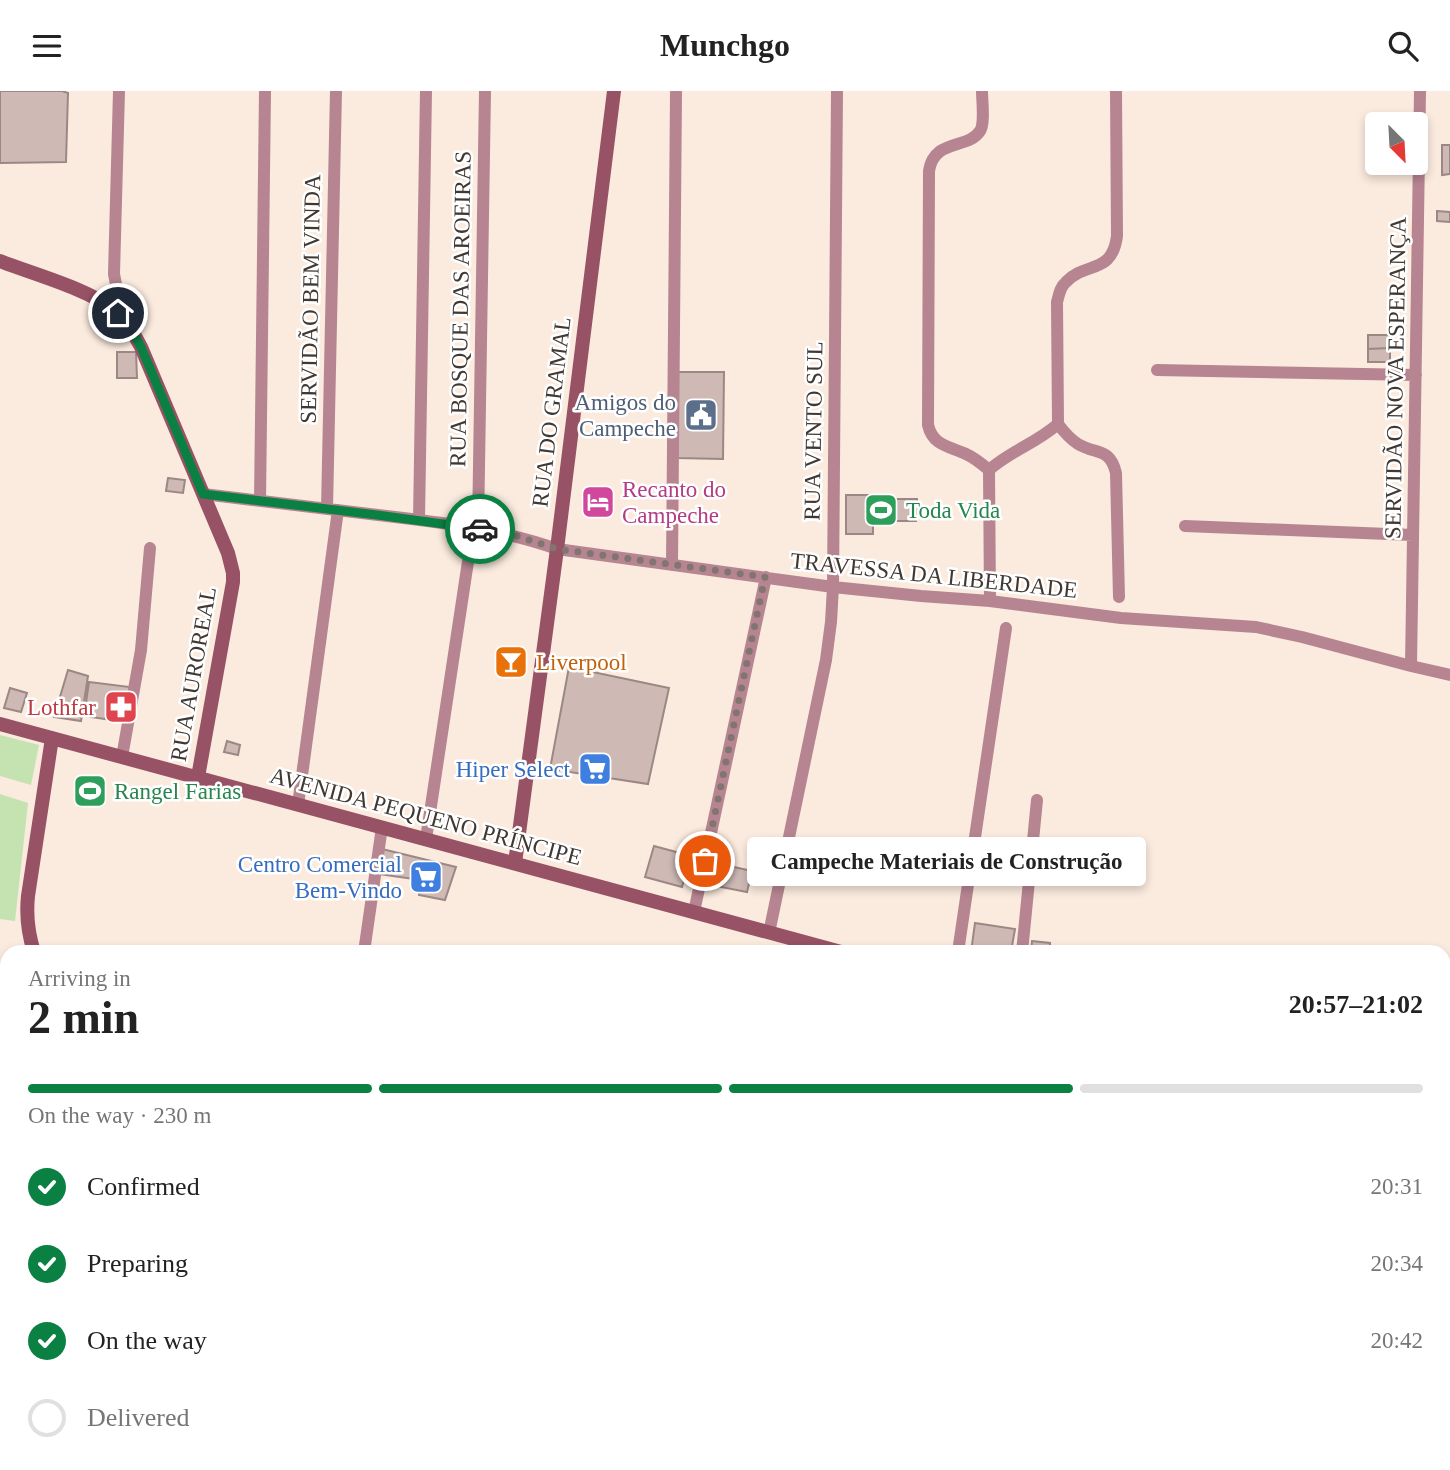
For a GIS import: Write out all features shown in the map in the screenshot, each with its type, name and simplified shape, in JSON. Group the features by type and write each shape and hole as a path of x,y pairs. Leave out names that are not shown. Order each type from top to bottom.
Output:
{"main road":[{"name":"RUA DO GRAMAL","path":"515,863 614,91"},
{"name":"RUA AUROREAL","path":"0,261 85,293 113,309 131,329 228,553 233,582 198,777"},
{"name":"AVENIDA PEQUENO PRÍNCIPE","path":"0,724 814,945"},
{"path":"32,945 27,912 28,895 52,738"}],"street":[{"path":"113,309 108,291 114,274 119,91"},
{"path":"260,501 265,91"},
{"name":"SERVIDÃO BEM VINDA","path":"298,805 332,509 336,91"},
{"path":"419,520 426,91"},
{"name":"RUA BOSQUE DAS AROEIRAS","path":"478,529 485,91"},
{"name":"RUA VENTO SUL","path":"769,933 826,660 831,622 837,91"},
{"path":"982,91 980,132 944,149 930,162 928,425 930,434 937,441 968,454 989,470"},
{"path":"1116,91 1115,251 1108,260 1066,281 1057,302 1058,424 1071,439 1082,446 1102,452 1114,464 1119,597"},
{"name":"SERVIDÃO NOVA ESPERANÇA","path":"1411,666 1420,91"},
{"path":"671,565 676,93"},
{"path":"1157,370 1416,375"},
{"path":"990,600 989,470 999,461 1035,442 1058,424"},
{"name":"TRAVESSA DA LIBERDADE","path":"203,494 419,520 514,535 557,549 833,587 990,600 1121,618 1256,627 1450,674"},
{"path":"1185,526 1413,535"},
{"path":"122,757 141,650 150,548"},
{"path":"426,839 470,555"},
{"path":"694,912 765,577"},
{"path":"959,945 1006,628"},
{"path":"1022,945 1037,800"},
{"path":"365,945 382,827"}],"green space":[{"path":"0,735 39,745 31,785 0,776"},
{"path":"0,794 28,803 15,921 0,919"}],"building":[{"path":"0,91 68,93 66,162 0,163"},
{"path":"1442,145 1450,145 1450,174 1442,175"},
{"path":"1437,211 1450,212 1450,222 1437,221"},
{"path":"1368,335 1390,335 1390,348 1368,349"},
{"path":"1390,348 1390,362 1368,362 1368,349"},
{"path":"117,352 136,352 137,378 117,378"},
{"name":"Amigos do Campeche","path":"678,372 724,372 723,459 677,458"},
{"path":"168,478 185,480 183,493 166,491"},
{"name":"Toda Vida","path":"846,495 917,499 916,521 873,521 873,534 846,534"},
{"path":"569,667 669,688 648,784 550,769"},
{"path":"68,670 88,676 81,721 54,717"},
{"path":"89,682 130,687 125,722 84,716"},
{"path":"10,688 27,693 21,712 4,708"},
{"path":"227,741 240,745 238,755 224,752"},
{"path":"654,846 691,856 682,887 645,877"},
{"name":"Centro Comercial Bem-Vindo","path":"382,849 456,867 445,900 419,895 421,880 378,874"},
{"path":"725,865 752,871 747,892 721,887"},
{"path":"975,923 1015,929 1012,945 972,945"},
{"path":"1032,941 1050,943 1050,945 1032,945"}],"way so far":[{"path":"480,529 514,535 557,549 765,577 705,861"}],"place":[{"name":"Amigos do Campeche","path":"701,415"},
{"name":"Recanto do Campeche","path":"598,502"},
{"name":"Toda Vida","path":"881,510"},
{"name":"Liverpool","path":"511,662"},
{"name":"Lothfar","path":"121,707"},
{"name":"Hiper Select","path":"595,769"},
{"name":"Rangel Farias","path":"90,791"},
{"name":"Campeche Materiais de Construção","path":"705,861"},
{"name":"Centro Comercial Bem-Vindo","path":"426,877"}],"route":[{"path":"118,313 141,347 203,494 480,529"}]}
